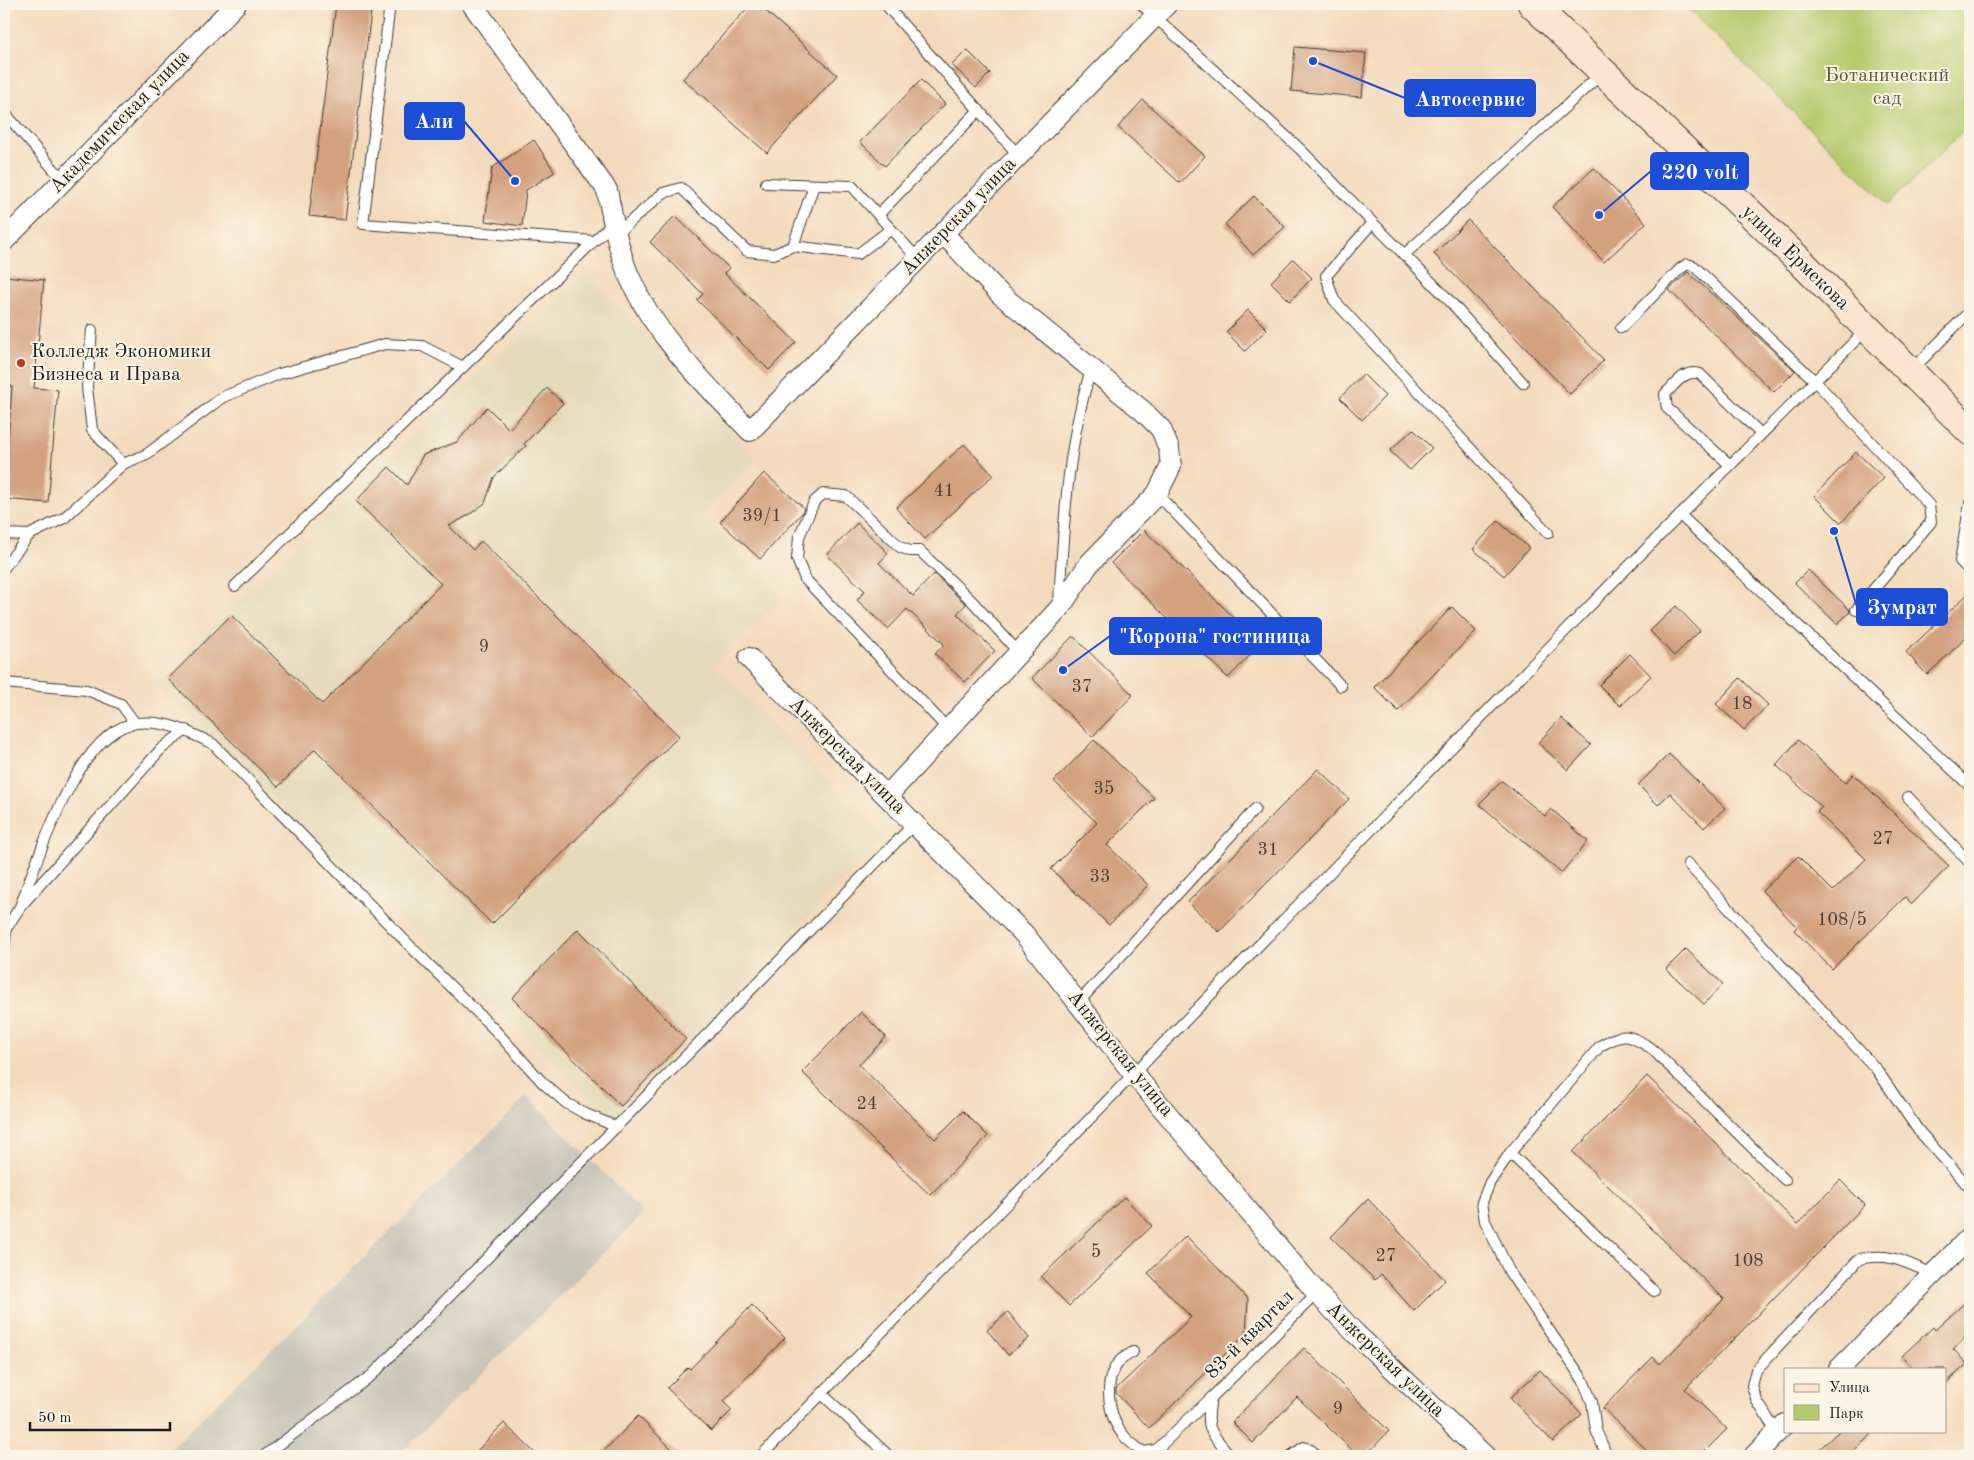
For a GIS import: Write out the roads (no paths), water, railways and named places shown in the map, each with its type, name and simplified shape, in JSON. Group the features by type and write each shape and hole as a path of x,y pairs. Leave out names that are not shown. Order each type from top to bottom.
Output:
{"main road":[{"name":"улица Ермекова","path":"1532,4 1799,260 1970,431"}],"street":[{"name":"Академическая улица","path":"4,241 236,4"},
{"path":"478,6 607,190 615,228"},
{"name":"Анжерская улица","path":"615,228 629,278 649,313 680,356 750,431 1019,156 1154,8"},
{"path":"886,796 1059,609 1089,564 1157,494 1171,466 1169,449 1161,428 1143,411 1000,294 943,233"},
{"name":"Анжерская улица","path":"749,658 1024,934 1133,1073 1317,1293 1355,1333 1485,1456"},
{"path":"1841,1368 1970,1237"},
{"path":"1754,1456 1781,1428"}],"lane":[{"path":"390,4 363,224 594,241"},
{"path":"885,4 1019,156"},
{"path":"1154,8 1300,149 1446,297 1523,383"},
{"path":"1404,255 1603,72"},
{"path":"878,215 979,110"},
{"path":"4,112 63,180"},
{"path":"766,183 852,186 918,259"},
{"path":"793,246 814,185"},
{"path":"235,586 594,241 663,193 681,188 747,251 774,254 793,246 858,254 891,229"},
{"path":"1372,223 1326,276 1334,300 1548,533"},
{"path":"1621,328 1680,269 1687,264 1694,266 1815,381 1929,505 1931,522 1856,610"},
{"path":"1910,372 1970,311"},
{"path":"762,1456 1133,1073 1680,515 1868,329"},
{"path":"92,330 87,387 92,430 123,464"},
{"path":"4,568 29,535 64,518 123,464 147,454 223,397 279,374 385,344 422,346 463,367"},
{"path":"1059,609 1064,519 1072,444 1091,370"},
{"path":"1730,465 1667,408 1666,394 1686,373 1694,372 1700,374 1761,434"},
{"path":"948,729 804,579 797,559 800,537 814,502 823,494 846,496 900,547 910,551 920,551 972,601 1018,653"},
{"path":"1157,494 1341,686"},
{"path":"1970,503 1960,561 1970,571"},
{"path":"1680,515 1970,786"},
{"path":"4,534 29,535"},
{"path":"4,684 87,690 121,704 135,722"},
{"path":"20,907 46,834 76,775 97,746 113,731 135,722 162,722 186,730 213,744 411,947 495,1030 543,1082 566,1103 586,1114 617,1126"},
{"path":"4,949 5,931 20,907 161,749 186,730"},
{"path":"1908,797 1970,863"},
{"path":"1078,1003 1255,809"},
{"path":"269,1454 372,1375 914,824"},
{"path":"1688,864 1877,1070 1918,1130 1970,1188"},
{"path":"1607,1456 1596,1430 1592,1402 1583,1380 1510,1273 1486,1221 1482,1202 1490,1182 1510,1153 1600,1046 1617,1036 1633,1037 1651,1048 1786,1180"},
{"path":"1510,1153 1654,1291"},
{"path":"1781,1428 1757,1401 1752,1386 1756,1370 1859,1259 1877,1255 1896,1258 1933,1274"},
{"name":"83-й квартал","path":"1231,1456 1212,1434 1207,1418 1211,1398 1317,1293"},
{"path":"1133,1352 1120,1361 1112,1375 1109,1388 1109,1407 1123,1436 1143,1452 1156,1450 1211,1398"},
{"path":"822,1394 889,1456"},
{"path":"1291,1456 1304,1448 1311,1450 1317,1456"}],"place":[{"name":"Автосервис","path":"1313,61"},
{"name":"Али","path":"515,181"},
{"name":"220 volt","path":"1599,215"},
{"name":"Колледж Экономики Бизнеса и Права","path":"21,363"},
{"name":"Зумрат","path":"1834,531"},
{"name":"\"Корона\" гостиница","path":"1063,670"}],"park label":[{"name":"Ботанический сад","path":"1887,88"}]}
